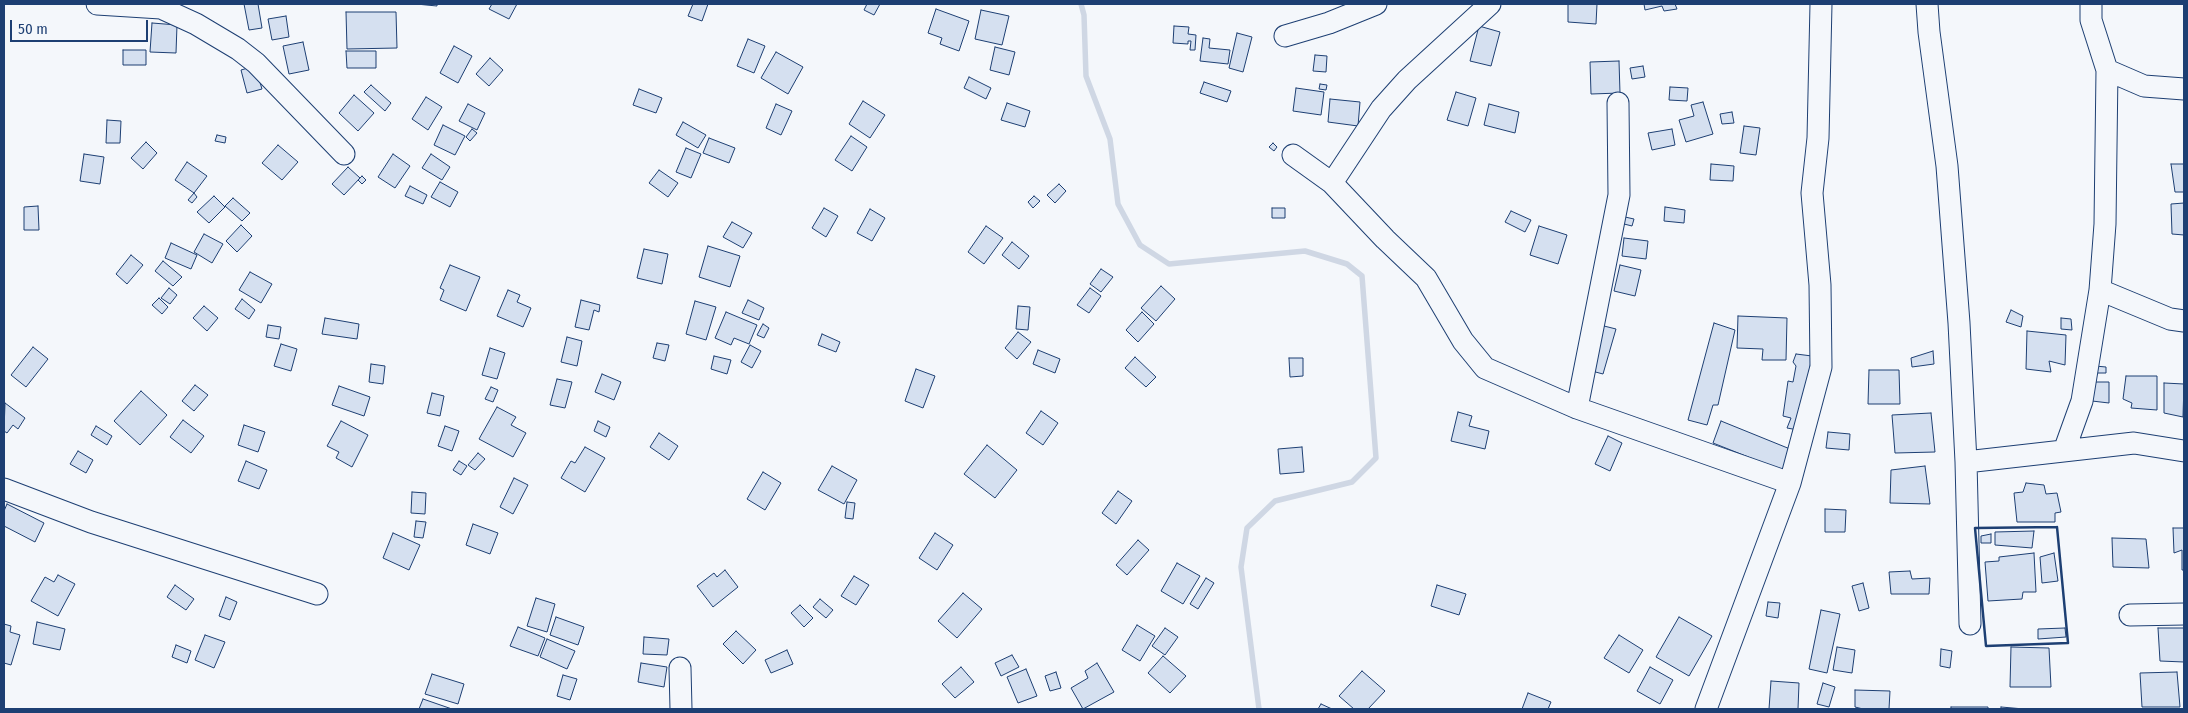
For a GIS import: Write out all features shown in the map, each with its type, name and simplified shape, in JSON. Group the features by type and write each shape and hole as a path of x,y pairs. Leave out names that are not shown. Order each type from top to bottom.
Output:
{"street":[{"path":"97,4 161,8 213,34 256,63 344,154"},
{"path":"1285,36 1329,23 1376,4"},
{"path":"1332,182 1381,109 1407,80 1490,4"},
{"path":"1706,709 1790,483 1821,367 1820,285 1812,193 1818,138 1822,4"},
{"path":"1927,4 1947,166 1966,462 1970,624"},
{"path":"2064,451 2082,401 2100,290 2105,224 2107,70 2091,20 2091,4"},
{"path":"2107,70 2144,86 2184,89"},
{"path":"1577,408 1619,195 1618,103"},
{"path":"1293,154 1332,182 1426,278 1463,341 1486,368 1577,408 1790,483"},
{"path":"2100,290 2170,319 2184,321"},
{"path":"1966,462 2134,443 2184,451"},
{"path":"4,489 91,522 317,594"},
{"path":"2130,615 2184,614"},
{"path":"680,668 681,709"}],"building":[{"path":"244,4 258,4 262,28 249,30"},
{"path":"416,4 437,4 437,6"},
{"path":"492,4 517,4 509,19 489,9"},
{"path":"693,4 708,4 702,21 688,16"},
{"path":"867,4 880,4 874,15 864,10"},
{"path":"1568,4 1597,4 1596,24 1568,22"},
{"path":"1644,4 1675,4 1677,9 1664,11 1662,6 1645,10"},
{"path":"936,9 969,21 959,51 940,44 942,38 928,33"},
{"path":"981,10 1009,16 1002,45 975,39"},
{"path":"346,12 396,12 397,48 347,49"},
{"path":"286,16 289,37 272,40 268,19"},
{"path":"152,23 177,25 176,53 150,52"},
{"path":"1174,26 1189,27 1188,34 1196,35 1195,50 1190,50 1191,41 1188,41 1188,44 1173,43"},
{"path":"1479,26 1500,32 1491,66 1470,61"},
{"path":"1237,33 1252,37 1243,72 1229,68"},
{"path":"1203,38 1210,39 1209,48 1230,50 1228,64 1200,61"},
{"path":"748,39 765,46 754,73 737,66"},
{"path":"303,42 309,70 289,74 283,46"},
{"path":"454,46 472,56 458,83 440,73"},
{"path":"995,47 1015,52 1009,75 990,70"},
{"path":"123,50 146,50 146,65 123,65"},
{"path":"346,51 376,51 376,68 347,68"},
{"path":"776,52 803,67 788,94 761,78"},
{"path":"1315,55 1327,56 1326,72 1313,71"},
{"path":"490,58 503,70 489,86 476,74"},
{"path":"1619,61 1620,93 1591,94 1590,62"},
{"path":"255,66 262,89 247,93 241,70"},
{"path":"1643,66 1645,77 1632,79 1630,68"},
{"path":"969,77 991,88 986,99 964,88"},
{"path":"1204,82 1231,91 1227,102 1200,93"},
{"path":"1320,84 1327,85 1326,90 1319,89"},
{"path":"371,85 391,103 385,111 364,92"},
{"path":"1670,87 1688,88 1687,101 1669,100"},
{"path":"1296,88 1324,92 1321,115 1293,111"},
{"path":"639,89 662,98 656,113 633,105"},
{"path":"1456,92 1476,98 1468,126 1447,120"},
{"path":"354,95 374,113 358,131 339,113"},
{"path":"426,97 442,107 428,130 412,119"},
{"path":"1330,99 1360,102 1358,126 1328,122"},
{"path":"863,101 885,115 870,138 849,124"},
{"path":"1703,102 1713,134 1686,142 1679,120 1694,116 1691,105"},
{"path":"1007,103 1030,111 1025,127 1001,120"},
{"path":"468,104 485,113 477,130 459,121"},
{"path":"776,104 792,111 781,135 766,128"},
{"path":"1489,104 1519,112 1515,133 1484,125"},
{"path":"1732,112 1734,123 1722,124 1720,114"},
{"path":"107,120 121,121 120,143 106,143"},
{"path":"683,122 706,135 698,148 676,135"},
{"path":"443,125 465,136 455,155 434,145"},
{"path":"1744,126 1760,128 1756,155 1740,153"},
{"path":"472,129 477,133 470,141 466,137"},
{"path":"1672,129 1675,145 1652,150 1648,133"},
{"path":"217,135 226,137 225,143 215,141"},
{"path":"851,136 867,147 852,171 835,160"},
{"path":"709,138 735,148 729,163 703,153"},
{"path":"146,142 157,153 143,169 131,158"},
{"path":"1273,143 1277,147 1274,151 1269,147"},
{"path":"278,145 298,162 282,180 262,163"},
{"path":"686,148 701,154 691,178 676,172"},
{"path":"84,154 104,157 100,184 80,181"},
{"path":"393,154 410,166 395,188 378,177"},
{"path":"431,154 450,167 442,180 422,168"},
{"path":"187,162 207,176 194,193 175,180"},
{"path":"1711,164 1734,166 1733,181 1710,180"},
{"path":"2171,164 2184,164 2184,192 2175,192"},
{"path":"348,167 360,178 344,195 332,184"},
{"path":"659,170 678,183 668,197 649,183"},
{"path":"362,176 366,180 362,184 358,180"},
{"path":"440,182 458,192 450,207 431,197"},
{"path":"1059,184 1066,191 1055,203 1047,195"},
{"path":"410,186 427,195 423,204 405,196"},
{"path":"194,193 197,197 192,203 188,200"},
{"path":"214,196 225,207 209,223 197,212"},
{"path":"1034,196 1040,201 1033,208 1028,202"},
{"path":"233,198 250,213 242,221 225,206"},
{"path":"2184,203 2184,235 2172,234 2171,204"},
{"path":"38,206 39,230 24,230 24,207"},
{"path":"1665,207 1685,210 1684,223 1664,221"},
{"path":"824,208 838,216 826,237 812,228"},
{"path":"1272,208 1285,208 1285,218 1272,218"},
{"path":"870,209 885,218 872,241 857,233"},
{"path":"1511,211 1531,220 1525,232 1505,222"},
{"path":"1625,217 1634,219 1632,226 1624,224"},
{"path":"732,222 752,233 743,248 723,237"},
{"path":"241,225 252,236 237,252 226,241"},
{"path":"986,226 1003,238 984,264 968,252"},
{"path":"1539,226 1567,235 1558,264 1530,255"},
{"path":"204,234 223,244 212,263 194,252"},
{"path":"1624,238 1648,241 1646,259 1622,256"},
{"path":"1012,242 1029,256 1019,269 1002,255"},
{"path":"171,243 197,255 191,269 165,258"},
{"path":"708,246 740,256 730,287 699,277"},
{"path":"644,249 668,254 662,284 637,278"},
{"path":"131,255 143,265 127,284 116,274"},
{"path":"163,261 182,277 173,286 155,271"},
{"path":"450,265 480,277 466,311 440,300 444,290 440,288"},
{"path":"1620,265 1641,270 1635,296 1614,291"},
{"path":"1101,269 1113,277 1101,292 1090,284"},
{"path":"250,272 272,284 261,303 239,290"},
{"path":"1161,286 1175,299 1156,321 1141,308"},
{"path":"169,288 177,295 170,304 161,298"},
{"path":"1090,288 1101,296 1089,313 1077,305"},
{"path":"508,290 520,295 517,302 531,308 523,327 497,316"},
{"path":"159,298 168,307 162,314 152,305"},
{"path":"242,299 255,310 249,319 235,309"},
{"path":"581,300 600,305 599,312 594,310 589,330 575,327"},
{"path":"748,300 764,308 759,320 742,313"},
{"path":"695,301 716,307 706,340 686,334"},
{"path":"204,306 218,318 207,331 193,318"},
{"path":"1018,306 1030,307 1028,330 1016,329"},
{"path":"2011,310 2023,316 2021,327 2006,322"},
{"path":"726,312 757,325 749,344 734,338 731,345 715,338"},
{"path":"1142,312 1154,324 1138,342 1126,330"},
{"path":"1738,316 1787,318 1786,360 1762,360 1763,349 1737,348"},
{"path":"325,318 359,324 357,339 322,334"},
{"path":"2061,318 2071,319 2072,330 2061,329"},
{"path":"1714,323 1735,330 1718,405 1713,405 1707,425 1688,420"},
{"path":"763,324 769,328 764,338 757,335"},
{"path":"268,325 281,327 279,339 266,337"},
{"path":"1600,325 1616,329 1603,374 1588,370"},
{"path":"2027,331 2066,335 2065,365 2049,361 2051,372 2026,369"},
{"path":"1018,332 1031,342 1017,359 1005,348"},
{"path":"822,334 840,342 836,352 818,345"},
{"path":"567,337 582,341 577,366 561,362"},
{"path":"657,343 669,345 665,361 653,358"},
{"path":"281,344 297,349 291,371 274,366"},
{"path":"750,345 761,351 752,368 741,362"},
{"path":"33,347 48,359 26,387 11,375"},
{"path":"490,348 505,353 497,379 482,375"},
{"path":"1038,350 1060,359 1055,373 1033,364"},
{"path":"1933,351 1934,364 1912,367 1911,358"},
{"path":"1796,354 1812,356 1798,430 1787,428 1791,418 1783,416 1788,381 1793,382 1796,366 1793,362"},
{"path":"714,356 731,360 727,374 711,369"},
{"path":"1135,357 1156,377 1146,387 1125,368"},
{"path":"1289,358 1303,358 1303,376 1290,377"},
{"path":"371,364 385,366 383,384 369,382"},
{"path":"2095,366 2106,367 2106,373 2096,373"},
{"path":"916,369 935,376 923,408 905,401"},
{"path":"1869,370 1899,370 1900,404 1868,404"},
{"path":"602,374 621,382 614,400 595,392"},
{"path":"2126,376 2157,376 2157,410 2131,408 2132,403 2123,399"},
{"path":"557,379 572,382 565,408 550,405"},
{"path":"2094,382 2109,382 2109,403 2092,401"},
{"path":"2164,383 2184,384 2183,417 2164,413"},
{"path":"195,385 208,395 194,411 182,401"},
{"path":"339,386 370,397 364,416 332,405"},
{"path":"491,387 498,390 493,402 485,399"},
{"path":"141,391 167,415 140,445 114,421"},
{"path":"432,393 444,396 440,416 427,413"},
{"path":"5,403 25,418 18,429 13,425 7,433 4,431"},
{"path":"497,407 516,417 511,425 526,433 513,457 479,439"},
{"path":"1041,411 1058,423 1043,445 1026,433"},
{"path":"1458,412 1472,416 1469,426 1489,431 1485,449 1451,441"},
{"path":"1931,413 1935,452 1895,453 1892,415"},
{"path":"183,420 204,436 191,453 170,437"},
{"path":"341,421 368,435 352,467 336,458 339,452 327,446"},
{"path":"598,421 610,427 606,437 594,431"},
{"path":"1721,421 1795,451 1786,472 1713,443"},
{"path":"244,425 265,432 258,452 238,445"},
{"path":"96,426 112,436 107,445 91,435"},
{"path":"445,426 459,431 452,451 438,446"},
{"path":"1828,432 1850,434 1849,450 1826,448"},
{"path":"659,433 678,446 669,460 650,447"},
{"path":"1608,436 1622,443 1610,471 1595,464"},
{"path":"987,445 1017,470 995,498 964,474"},
{"path":"585,447 605,458 585,492 561,478 571,461 575,463"},
{"path":"1302,447 1304,472 1280,474 1278,449"},
{"path":"78,451 93,460 86,473 70,464"},
{"path":"478,453 485,459 475,470 468,465"},
{"path":"246,461 267,470 259,489 238,481"},
{"path":"459,461 467,466 461,475 453,470"},
{"path":"832,466 857,480 844,504 818,490"},
{"path":"1925,466 1930,504 1890,503 1891,470"},
{"path":"763,472 781,483 765,510 747,499"},
{"path":"514,478 528,485 513,514 500,507"},
{"path":"2026,483 2044,485 2046,494 2057,493 2061,512 2055,513 2055,522 2017,522 2014,493 2023,492"},
{"path":"1118,491 1132,501 1116,524 1102,513"},
{"path":"412,492 426,493 425,514 411,513"},
{"path":"847,502 855,503 853,519 845,518"},
{"path":"7,504 44,523 35,542 4,526 4,511"},
{"path":"1825,509 1846,510 1845,532 1825,532"},
{"path":"416,521 426,522 423,538 414,537"},
{"path":"473,524 498,533 490,554 466,545"},
{"path":"2173,528 2184,528 2184,570 2182,570 2182,550 2174,553"},
{"path":"2034,531 2032,548 1995,545 1995,532"},
{"path":"393,533 420,545 409,570 383,558"},
{"path":"935,533 953,545 937,570 919,558"},
{"path":"1991,534 1991,543 1981,543 1981,536"},
{"path":"2112,538 2146,539 2149,568 2113,567"},
{"path":"1138,540 1149,550 1127,575 1116,565"},
{"path":"2034,553 2036,592 2023,592 2022,599 1988,601 1985,562 1999,561 1999,557"},
{"path":"2054,553 2058,581 2042,583 2040,557"},
{"path":"1177,563 1200,576 1183,604 1161,591"},
{"path":"725,570 738,587 713,607 697,586 714,573 717,577"},
{"path":"1910,571 1912,579 1930,578 1929,594 1891,594 1889,572"},
{"path":"58,575 75,584 58,616 31,601 45,577 54,582"},
{"path":"854,576 869,585 856,605 841,596"},
{"path":"1206,578 1214,583 1198,609 1190,604"},
{"path":"1863,583 1869,608 1859,611 1852,586"},
{"path":"175,585 194,599 186,610 167,597"},
{"path":"1437,585 1466,594 1459,615 1431,606"},
{"path":"963,593 982,609 957,638 938,621"},
{"path":"226,597 237,602 230,620 219,616"},
{"path":"536,598 555,604 547,632 527,626"},
{"path":"820,599 833,610 826,618 813,607"},
{"path":"1768,602 1780,603 1778,618 1766,616"},
{"path":"800,605 813,618 804,627 791,613"},
{"path":"1821,610 1840,614 1827,673 1809,669"},
{"path":"556,617 584,627 578,645 550,635"},
{"path":"1679,617 1712,636 1689,676 1656,657"},
{"path":"37,622 65,629 60,650 33,644"},
{"path":"4,624 11,626 10,632 20,635 11,665 4,663"},
{"path":"1137,625 1155,636 1140,661 1122,650"},
{"path":"518,627 545,638 538,656 510,646"},
{"path":"1165,628 1178,637 1165,655 1152,646"},
{"path":"2065,628 2066,637 2038,639 2038,629"},
{"path":"2158,628 2184,628 2184,662 2160,661"},
{"path":"736,631 756,650 743,664 723,644"},
{"path":"205,635 225,642 214,668 195,660"},
{"path":"1619,635 1643,650 1629,673 1604,658"},
{"path":"644,637 669,639 667,655 643,654"},
{"path":"547,639 575,651 567,669 540,657"},
{"path":"176,645 191,651 187,663 172,657"},
{"path":"1837,647 1855,650 1852,673 1833,670"},
{"path":"2011,647 2049,648 2051,687 2010,687"},
{"path":"1941,649 1952,651 1950,668 1940,666"},
{"path":"787,650 793,664 771,673 765,660"},
{"path":"1012,655 1019,667 1001,676 995,663"},
{"path":"1163,656 1186,676 1170,693 1148,673"},
{"path":"641,663 667,667 664,687 638,682"},
{"path":"1097,663 1114,692 1083,709 1071,688 1088,678 1085,671"},
{"path":"961,667 974,682 955,698 942,684"},
{"path":"1650,667 1673,680 1660,704 1637,691"},
{"path":"1026,669 1037,696 1018,703 1007,677"},
{"path":"1362,671 1385,691 1368,709 1354,709 1339,696"},
{"path":"1056,672 1061,688 1050,691 1045,676"},
{"path":"2177,672 2180,707 2142,707 2140,673"},
{"path":"432,674 464,684 458,704 425,694"},
{"path":"563,675 577,679 570,700 557,696"},
{"path":"1771,681 1799,683 1798,709 1769,709"},
{"path":"1823,683 1835,687 1829,707 1817,704"},
{"path":"1855,690 1890,691 1889,709 1863,709 1855,707"},
{"path":"1528,693 1551,702 1548,709 1522,709"},
{"path":"423,699 452,709 419,709"},
{"path":"1321,704 1332,709 1318,709"},
{"path":"1951,707 1988,707 1988,709 1951,709"},
{"path":"2001,707 2024,709 2001,709"}],"waterway":[{"path":"1081,4 1084,15 1086,76 1110,139 1118,204 1140,245 1169,264 1305,251 1347,264 1362,276 1376,458 1352,482 1275,501 1247,528 1241,567 1259,709"}],"wall":[{"path":"2057,527 2068,643 1986,646 1975,528 2057,527"}]}
